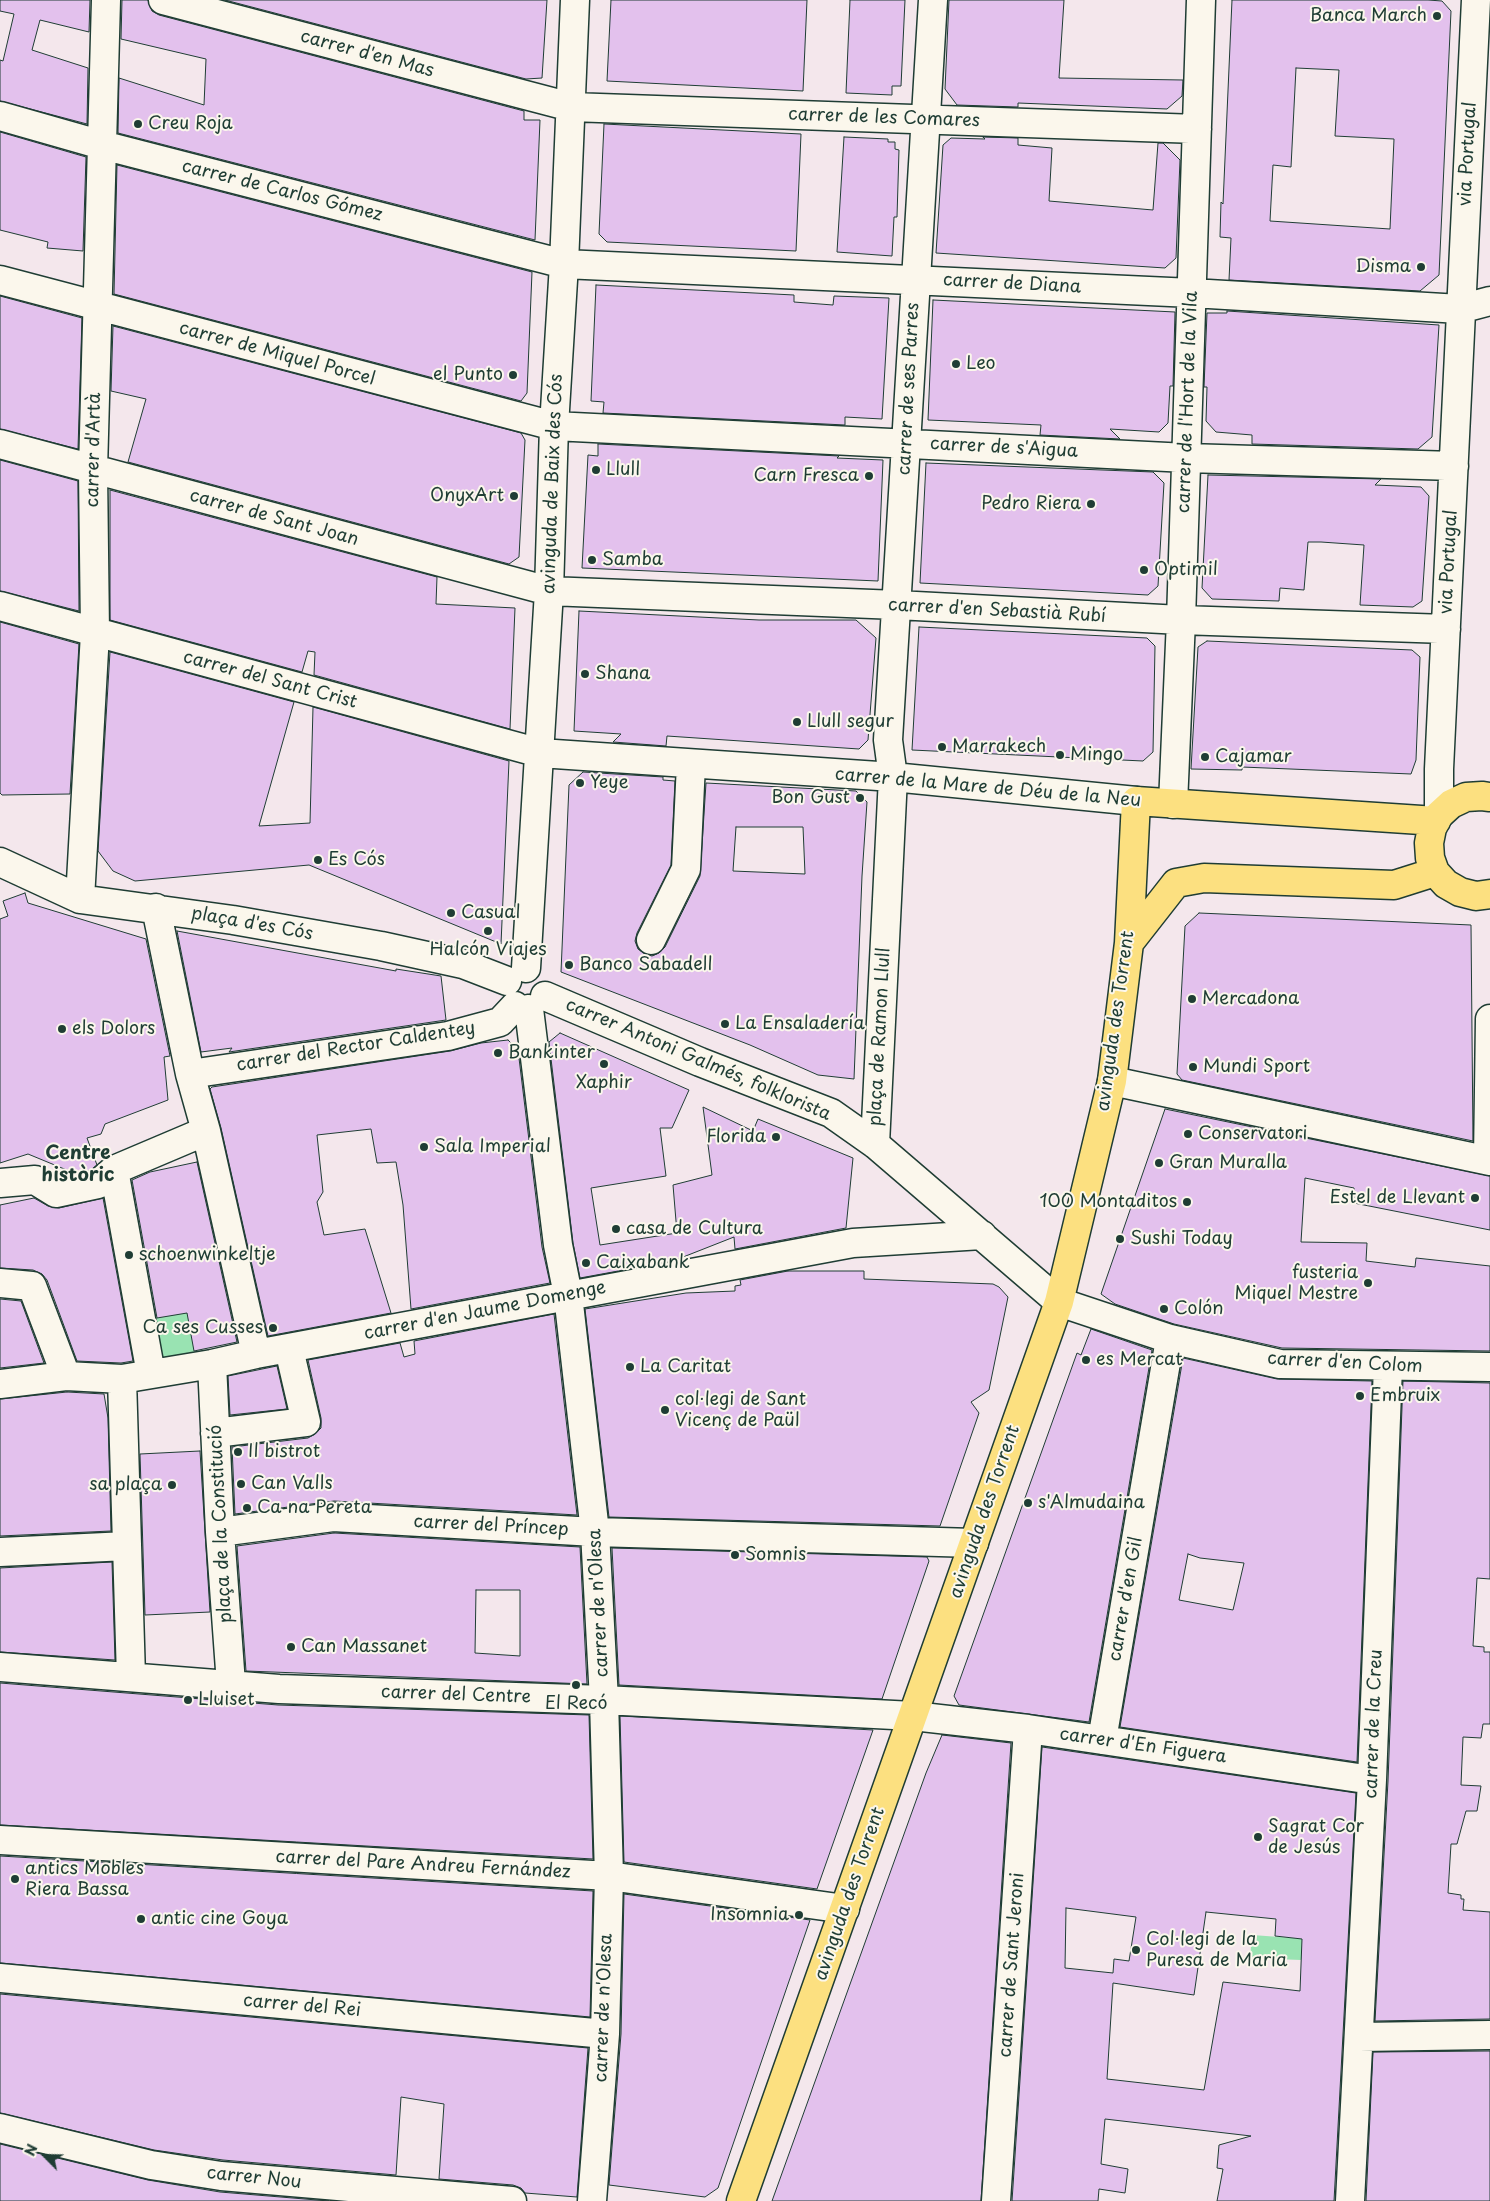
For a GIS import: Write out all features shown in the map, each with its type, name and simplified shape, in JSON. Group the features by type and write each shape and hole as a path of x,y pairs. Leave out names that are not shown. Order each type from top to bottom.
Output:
{"main road":[{"path":"1437,818 1451,804 1466,797 1490,797"},
{"name":"carrer de la Mare de Déu de la Neu","path":"1136,802 1437,818"},
{"name":"avinguda des Torrent","path":"741,2201 1059,1302 1112,1081 1129,944 1136,802"},
{"name":"via Portugal","path":"1436,872 1430,858 1429,843 1432,828 1437,818"},
{"path":"1129,944 1176,883 1204,878 1394,885 1436,872 1446,884 1460,892 1476,896 1490,894"}],"street":[{"name":"carrer d'Artà","path":"80,899 95,633 93,470 106,0"},
{"name":"carrer d'en Mas","path":"163,0 571,107"},
{"name":"avinguda de Baix des Cós","path":"524,992 549,591 554,426 564,264 575,0"},
{"name":"carrer de ses Parres","path":"893,777 888,740 933,0"},
{"name":"carrer de l'Hort de la Vila","path":"1173,804 1187,458 1201,0"},
{"name":"via Portugal","path":"1437,818 1476,0"},
{"name":"carrer de les Comares","path":"571,107 1197,129"},
{"name":"carrer de Carlos Gómez","path":"0,116 102,145 564,264"},
{"name":"carrer de Diana","path":"564,264 1192,293 1460,309"},
{"name":"carrer de Miquel Porcel","path":"0,280 554,426"},
{"path":"1460,309 1490,301"},
{"name":"carrer de s'Aigua","path":"554,426 1187,458 1454,466"},
{"name":"carrer de Sant Joan","path":"0,444 549,591"},
{"name":"carrer d'en Sebastià Rubí","path":"549,591 897,605 1181,620 1446,629"},
{"name":"carrer del Sant Crist","path":"0,606 540,753"},
{"name":"carrer de la Mare de Déu de la Neu","path":"540,753 893,777 1136,802"},
{"path":"651,940 686,869 691,764"},
{"name":"plaça de Ramon Llull","path":"893,777 875,1144 1059,1302"},
{"name":"plaça d'es Cós","path":"0,862 80,899 109,904 156,908 390,948 464,964 524,992"},
{"path":"156,908 190,1074 206,1131 256,1354"},
{"name":"carrer del Rector Caldentey","path":"190,1074 448,1036 500,1022 524,992"},
{"name":"carrer Antoni Galmés, folklorista","path":"524,992 831,1113 875,1144"},
{"name":"carrer de n'Olesa","path":"524,992 558,1245 568,1295 595,1532 604,1700 609,1876 605,2034 592,2201"},
{"path":"1112,1081 1489,1160 1490,1019"},
{"path":"0,1183 35,1180 56,1193 98,1184 114,1170 206,1131"},
{"path":"114,1170 151,1374"},
{"name":"carrer d'en Jaume Domenge","path":"0,1384 66,1376 122,1379 212,1364 568,1295 853,1243 982,1235"},
{"path":"0,1283 32,1286 66,1376"},
{"name":"carrer d'en Colom","path":"1059,1302 1170,1339 1280,1364 1490,1368"},
{"name":"carrer d'en Gil","path":"1102,1740 1170,1339"},
{"path":"215,1433 306,1422 289,1349"},
{"name":"plaça de la Constitució","path":"212,1364 220,1532 231,1684"},
{"name":"carrer de la Creu","path":"1350,2201 1372,1780 1388,1366"},
{"path":"122,1379 131,1677"},
{"name":"carrer del Príncep","path":"220,1532 333,1517 595,1532 974,1543"},
{"path":"0,1552 128,1546"},
{"name":"carrer del Centre","path":"0,1667 279,1689 604,1700 913,1716"},
{"name":"carrer d'En Figuera","path":"913,1716 1028,1729 1372,1780"},
{"name":"carrer de Sant Jeroni","path":"996,2201 1028,1729"},
{"name":"carrer del Pare Andreu Fernández","path":"0,1840 609,1876 845,1909"},
{"name":"carrer del Rei","path":"0,1978 605,2034"},
{"path":"1359,2037 1490,2034"},
{"name":"carrer Nou","path":"0,2128 152,2165 221,2176 512,2201"}],"green space":[{"path":"205,1309 192,1336 195,1356 167,1361 157,1354 150,1319"},
{"path":"1252,1935 1294,1938 1322,1936 1301,1960 1250,1958"}],"building":[{"path":"0,0 90,0 89,32 40,20 32,50 88,68 87,124 0,101 0,60 3,61 14,14 0,11"},
{"path":"122,0 148,0 152,11 159,15 524,111 524,120 540,120 535,240 118,133 119,78 204,105 206,59 121,39"},
{"path":"225,0 547,0 542,78 526,79"},
{"path":"611,0 807,0 803,91 607,81"},
{"path":"850,0 905,0 901,86 892,86 892,95 846,93"},
{"path":"949,0 1064,0 1059,78 1183,80 1182,96 1167,109 1018,103 1018,107 957,105 945,89"},
{"path":"1232,0 1428,0 1442,1 1451,11 1439,275 1420,291 1229,280 1231,238 1220,237 1221,202 1223,204","holes":["1296,68 1339,70 1335,136 1394,139 1390,229 1270,221 1273,165 1291,167"]},
{"path":"604,124 801,134 796,251 607,242 599,234"},
{"path":"0,132 86,157 83,251 47,248 48,242 0,230"},
{"path":"844,137 888,139 888,142 895,142 895,149 899,150 897,217 894,217 892,256 837,252"},
{"path":"983,137 1018,138 1018,145 1052,148 1049,201 1153,210 1158,143 1163,143 1180,160 1176,258 1165,268 936,253 943,145 951,138 985,139"},
{"path":"117,165 532,272 527,393 521,401 114,294"},
{"path":"596,285 794,295 794,302 833,305 834,296 889,298 882,419 845,417 845,425 603,413 604,402 591,401"},
{"path":"0,296 82,318 78,449 0,429"},
{"path":"933,300 1175,312 1173,386 1170,386 1168,423 1159,432 1110,429 1120,439 1040,435 1041,425 928,420"},
{"path":"1227,311 1439,325 1432,437 1418,449 1252,444 1252,435 1216,432 1206,421 1207,387 1204,387 1207,313 1227,313"},
{"path":"113,326 521,433 525,440 519,557 509,564 128,462 146,399 111,391"},
{"path":"598,444 839,456 837,458 883,460 878,581 582,568 588,455 598,456"},
{"path":"0,460 78,481 79,611 0,591"},
{"path":"926,463 1153,472 1164,483 1158,586 1148,595 920,583"},
{"path":"1208,475 1381,479 1375,485 1421,487 1429,496 1422,601 1413,607 1360,605 1364,545 1321,542 1308,542 1304,590 1280,588 1279,601 1212,599 1202,588"},
{"path":"110,490 437,577 436,604 515,608 510,729 314,675 315,652 308,651 302,672 110,620"},
{"path":"579,611 759,620 856,620 876,638 868,740 859,749 667,736 666,746 613,742 621,734 574,731"},
{"path":"0,622 79,644 70,794 2,795 0,793"},
{"path":"919,627 1147,638 1155,646 1153,752 1143,761 912,750"},
{"path":"1207,641 1412,650 1420,657 1416,760 1411,774 1242,767 1242,770 1191,769 1198,647"},
{"path":"110,652 294,702 259,826 310,823 313,707 509,761 501,944 309,865 135,881 113,871 98,851"},
{"path":"583,772 663,777 663,780 675,781 671,865 637,933 635,941 638,949 652,956 659,953 665,947 700,876 706,783 856,791 867,802 862,876 854,1079 818,1075 750,1045 561,972 569,785","holes":["736,827 803,827 805,874 733,871"]},
{"name":"els Dolors","path":"25,893 28,903 146,939 170,1056 164,1057 168,1100 105,1124 101,1134 87,1138 97,1165 91,1170 74,1173 28,1154 0,1163 0,919 8,916 3,901"},
{"path":"1199,913 1471,925 1473,1141 1182,1080 1177,1074 1185,926"},
{"path":"177,931 396,971 396,969 441,976 446,1020 229,1052 232,1048 201,1052"},
{"path":"560,1033 689,1090 672,1128 660,1128 666,1176 591,1188 600,1245 677,1233 673,1185 712,1175 703,1107 753,1131 758,1119 853,1158 846,1228 735,1249 734,1237 673,1261 580,1278 573,1243 549,1042"},
{"path":"508,1040 518,1050 542,1247 550,1283 411,1309 403,1205 396,1162 377,1163 371,1129 317,1135 323,1192 317,1202 324,1235 365,1229 391,1313 268,1336 221,1128 210,1089 212,1087 450,1051 481,1043"},
{"path":"1165,1109 1490,1176 1490,1230 1354,1203 1354,1188 1305,1178 1301,1242 1367,1243 1366,1261 1415,1267 1416,1258 1490,1266 1490,1351 1282,1348 1174,1324 1115,1304 1101,1294"},
{"path":"197,1162 237,1342 194,1351 187,1313 157,1318 132,1180 150,1172"},
{"path":"34,1198 48,1206 59,1208 103,1198 133,1361 121,1363 77,1361 47,1280 42,1274 33,1270 0,1268 0,1205"},
{"path":"788,1271 864,1271 864,1279 993,1284 999,1287 1008,1297 989,1390 971,1402 979,1413 940,1526 609,1517 585,1309 686,1293 735,1291 735,1286 741,1285 740,1280"},
{"path":"0,1299 21,1301 44,1363 0,1368"},
{"path":"554,1314 577,1515 334,1501 235,1514 232,1447 308,1438 321,1428 321,1418 308,1360 400,1343 404,1357 415,1354 414,1341"},
{"path":"1091,1329 1152,1350 1089,1722 959,1705 954,1696 1077,1353 1081,1355"},
{"path":"1183,1358 1277,1379 1372,1381 1357,1762 1120,1727","holes":["1188,1554 1200,1558 1244,1563 1233,1610 1179,1600"]},
{"path":"277,1366 287,1409 230,1415 228,1376"},
{"path":"1403,1381 1490,1383 1490,1579 1477,1578 1473,1646 1484,1647 1484,1652 1490,1652 1490,1724 1483,1724 1481,1738 1463,1737 1461,1785 1481,1786 1477,1811 1466,1811 1457,1844 1451,1844 1448,1893 1461,1895 1461,1899 1464,1899 1463,1910 1490,1912 1490,2019 1375,2021 1388,1781"},
{"path":"67,1392 104,1394 108,1418 111,1531 0,1536 0,1399"},
{"path":"200,1451 210,1612 145,1615 140,1454"},
{"path":"334,1533 580,1547 587,1684 246,1671 237,1546","holes":["476,1590 520,1590 520,1656 475,1653"]},
{"path":"612,1548 927,1557 929,1561 882,1699 619,1685"},
{"path":"112,1562 115,1660 0,1652 0,1568"},
{"path":"0,1683 278,1705 589,1715 593,1859 0,1825"},
{"path":"620,1716 873,1730 817,1889 624,1862"},
{"path":"942,1735 1011,1743 981,2201 772,2201 926,1773"},
{"path":"1042,1747 1356,1793 1334,2201 1217,2201 1223,2169 1217,2168 1219,2145 1251,2136 1105,2119 1101,2164 1128,2169 1125,2193 1099,2189 1098,2201 1012,2201","holes":["1066,1908 1136,1917 1129,1961 1114,1959 1113,1973 1065,1968","1206,1912 1276,1919 1275,1936 1302,1939 1300,1991 1223,1982 1204,2090 1107,2079 1113,1983 1194,1995"]},
{"path":"0,1856 593,1891 590,2017 0,1963"},
{"path":"624,1894 810,1920 718,2188 705,2197 609,2185 621,2034"},
{"path":"0,1994 588,2048 577,2197 525,2193 521,2188 513,2185 439,2179 444,2104 401,2097 396,2175 223,2160 154,2150 0,2113"},
{"path":"1490,2051 1490,2201 1366,2201 1373,2052"},
{"path":"0,2144 148,2180 220,2192 329,2201 0,2201"}],"place":[{"name":"Banca March","path":"1437,16"},
{"name":"Creu Roja","path":"138,124"},
{"name":"Disma","path":"1421,267"},
{"name":"Leo","path":"956,364"},
{"name":"el Punto","path":"513,375"},
{"name":"Llull","path":"596,470"},
{"name":"Carn Fresca","path":"869,476"},
{"name":"OnyxArt","path":"514,496"},
{"name":"Pedro Riera","path":"1091,504"},
{"name":"Samba","path":"592,560"},
{"name":"Optimil","path":"1144,570"},
{"name":"Shana","path":"585,674"},
{"name":"Llull segur","path":"797,722"},
{"name":"Marrakech","path":"942,747"},
{"name":"Mingo","path":"1060,755"},
{"name":"Cajamar","path":"1205,757"},
{"name":"Yeye","path":"580,783"},
{"name":"Bon Gust","path":"860,798"},
{"name":"Es Cós","path":"318,860"},
{"name":"Casual","path":"451,913"},
{"name":"Halcón Viajes","path":"488,931"},
{"name":"Banco Sabadell","path":"569,965"},
{"name":"Mercadona","path":"1192,999"},
{"name":"La Ensaladería","path":"725,1024"},
{"name":"els Dolors","path":"62,1029"},
{"name":"Bankinter","path":"498,1053"},
{"name":"Xaphir","path":"604,1064"},
{"name":"Mundi Sport","path":"1193,1067"},
{"name":"Conservatori","path":"1188,1134"},
{"name":"Florida","path":"776,1137"},
{"name":"Sala Imperial","path":"424,1147"},
{"name":"Gran Muralla","path":"1159,1163"},
{"name":"Estel de Llevant","path":"1475,1198"},
{"name":"100 Montaditos","path":"1187,1202"},
{"name":"casa de Cultura","path":"616,1229"},
{"name":"Sushi Today","path":"1120,1239"},
{"name":"schoenwinkeltje","path":"129,1255"},
{"name":"Caixabank","path":"586,1263"},
{"name":"fusteria Miquel Mestre","path":"1368,1283"},
{"name":"Colón","path":"1164,1309"},
{"name":"Ca ses Cusses","path":"273,1328"},
{"name":"es Mercat","path":"1086,1360"},
{"name":"La Caritat","path":"630,1367"},
{"name":"Embruix","path":"1360,1396"},
{"name":"col·legi de Sant Vicenç de Paül","path":"665,1410"},
{"name":"Il bistrot","path":"238,1452"},
{"name":"Can Valls","path":"241,1484"},
{"name":"sa plaça","path":"172,1485"},
{"name":"s'Almudaina","path":"1028,1503"},
{"name":"Ca na Pereta","path":"247,1508"},
{"name":"Somnis","path":"735,1555"},
{"name":"Can Massanet","path":"291,1647"},
{"name":"El Recó","path":"576,1685"},
{"name":"Lluiset","path":"188,1700"},
{"name":"Sagrat Cor de Jesús","path":"1258,1837"},
{"name":"antics Mobles Riera Bassa","path":"15,1879"},
{"name":"Insomnia","path":"799,1915"},
{"name":"antic cine Goya","path":"141,1919"},
{"name":"Col·legi de la Puresa de Maria","path":"1136,1950"}],"district":[{"name":"Centre històric","path":"78,1165"}]}
